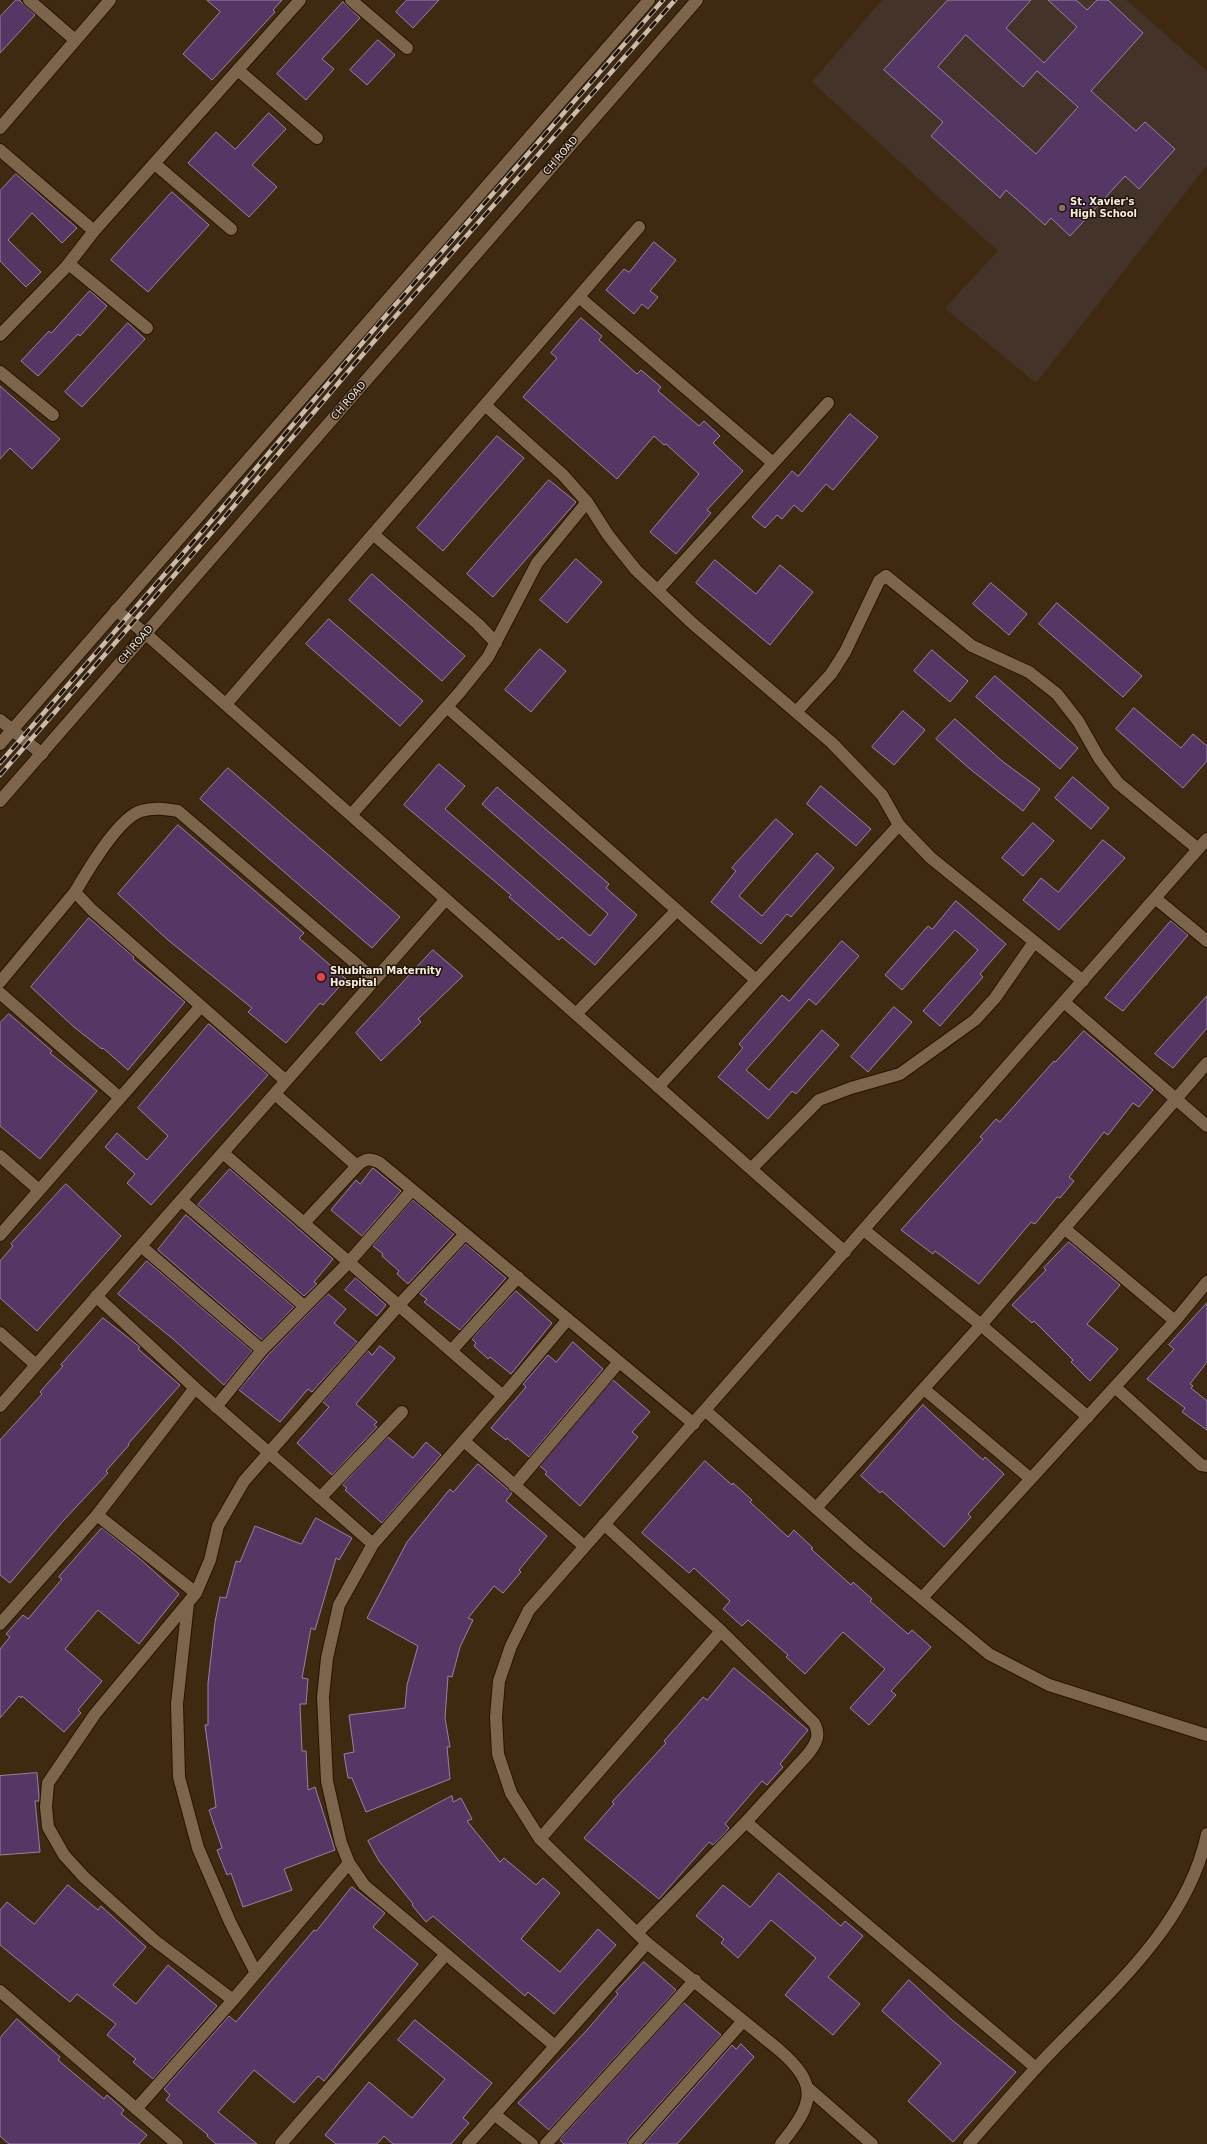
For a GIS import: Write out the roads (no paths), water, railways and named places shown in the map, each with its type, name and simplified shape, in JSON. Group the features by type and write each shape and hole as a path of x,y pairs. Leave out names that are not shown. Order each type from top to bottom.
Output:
{"street":[{"path":"29,0 75,40"},
{"path":"0,128 110,0"},
{"path":"0,335 68,264 94,231 300,0"},
{"path":"352,0 407,48"},
{"path":"0,744 650,0"},
{"name":"CH ROAD","path":"0,801 697,0"},
{"path":"238,70 317,138"},
{"path":"0,150 94,231"},
{"path":"155,164 231,229"},
{"path":"226,704 639,227"},
{"path":"68,264 147,328"},
{"path":"579,297 773,463"},
{"path":"0,372 53,415"},
{"path":"658,590 828,403"},
{"path":"485,405 563,475 587,502 608,535 636,570 692,623 832,743 882,795 899,825 931,858 1083,981"},
{"path":"351,815 447,707 488,657 537,563 587,502"},
{"path":"374,534 478,624 496,643"},
{"path":"796,712 831,674 845,652 879,581 886,576 972,646 1030,672 1057,694 1078,721 1099,758 1118,783 1198,849"},
{"path":"116,610 146,634 226,704 845,1252"},
{"path":"447,707 756,980"},
{"path":"0,720 42,754"},
{"path":"0,982 75,892 98,854 125,822 139,811 155,808 178,811 375,980"},
{"path":"658,1087 899,825"},
{"path":"781,2144 797,2124 807,2106 808,2088 804,2076 794,2062 695,1980 647,1943 540,1839 511,1793 498,1754 496,1717 499,1681 511,1646 529,1610 584,1546 706,1411 1207,839"},
{"path":"75,892 92,910 286,1081"},
{"path":"1156,898 1207,941"},
{"path":"0,1406 446,899"},
{"path":"576,1014 677,910"},
{"path":"751,1169 819,1100 851,1088 900,1074 975,1020 995,998 1034,942"},
{"path":"0,993 120,1098"},
{"path":"1064,1002 1207,1126"},
{"path":"0,1235 201,1006"},
{"path":"816,1508 981,1325 1207,1063"},
{"path":"275,1094 357,1166"},
{"path":"223,1152 503,1396"},
{"path":"0,1156 39,1190"},
{"path":"304,1223 363,1161 371,1159 380,1163 694,1424"},
{"path":"216,1407 262,1350 349,1262 412,1190"},
{"path":"181,1200 304,1306"},
{"path":"1064,1228 1175,1321"},
{"path":"864,1230 981,1325 1088,1417"},
{"path":"233,2000 154,1940 84,1877 64,1855 48,1827 46,1807 48,1783 95,1714 196,1593 210,1560 218,1526 244,1481 399,1305 465,1234"},
{"path":"141,1246 262,1350"},
{"path":"451,1351 518,1277"},
{"path":"922,1598 1175,1321 1207,1282"},
{"path":"96,1296 216,1407 373,1544"},
{"path":"555,2046 364,1885 349,1862 341,1843 327,1781 323,1697 327,1658 339,1605 373,1544 464,1442 568,1319"},
{"path":"0,1333 36,1365"},
{"path":"514,1486 619,1362"},
{"path":"1115,1387 1201,1465 1207,1466"},
{"path":"0,1624 97,1515 195,1388"},
{"path":"924,1389 1031,1479"},
{"path":"706,1411 816,1508 989,1654 1049,1685 1207,1735"},
{"path":"320,1498 402,1412"},
{"path":"464,1442 584,1546"},
{"path":"97,1515 196,1593"},
{"path":"604,1524 721,1631 814,1723 817,1728 818,1736 816,1744 808,1754 746,1822 637,1933"},
{"path":"188,1603 177,1704 179,1777 198,1848 230,1922 256,1973"},
{"path":"540,1839 721,1631"},
{"path":"746,1822 1036,2068"},
{"path":"969,2144 1036,2068 1143,1956 1183,1899 1197,1870 1207,1834"},
{"path":"136,2108 233,2000 349,1862"},
{"path":"468,2144 647,1943"},
{"path":"281,2144 446,1954"},
{"path":"546,2144 695,1980"},
{"path":"0,1991 177,2144"},
{"path":"634,2144 743,2021"},
{"path":"808,2088 872,2144"},
{"path":"494,2114 532,2144"}],"railway":[{"path":"0,763 212,520 381,321 663,0"},
{"path":"0,775 218,525 387,326 675,0"}],"place":[{"name":"St. Xavier's High School","path":"1062,208"},
{"name":"Shubham Maternity Hospital","path":"321,977"}]}
